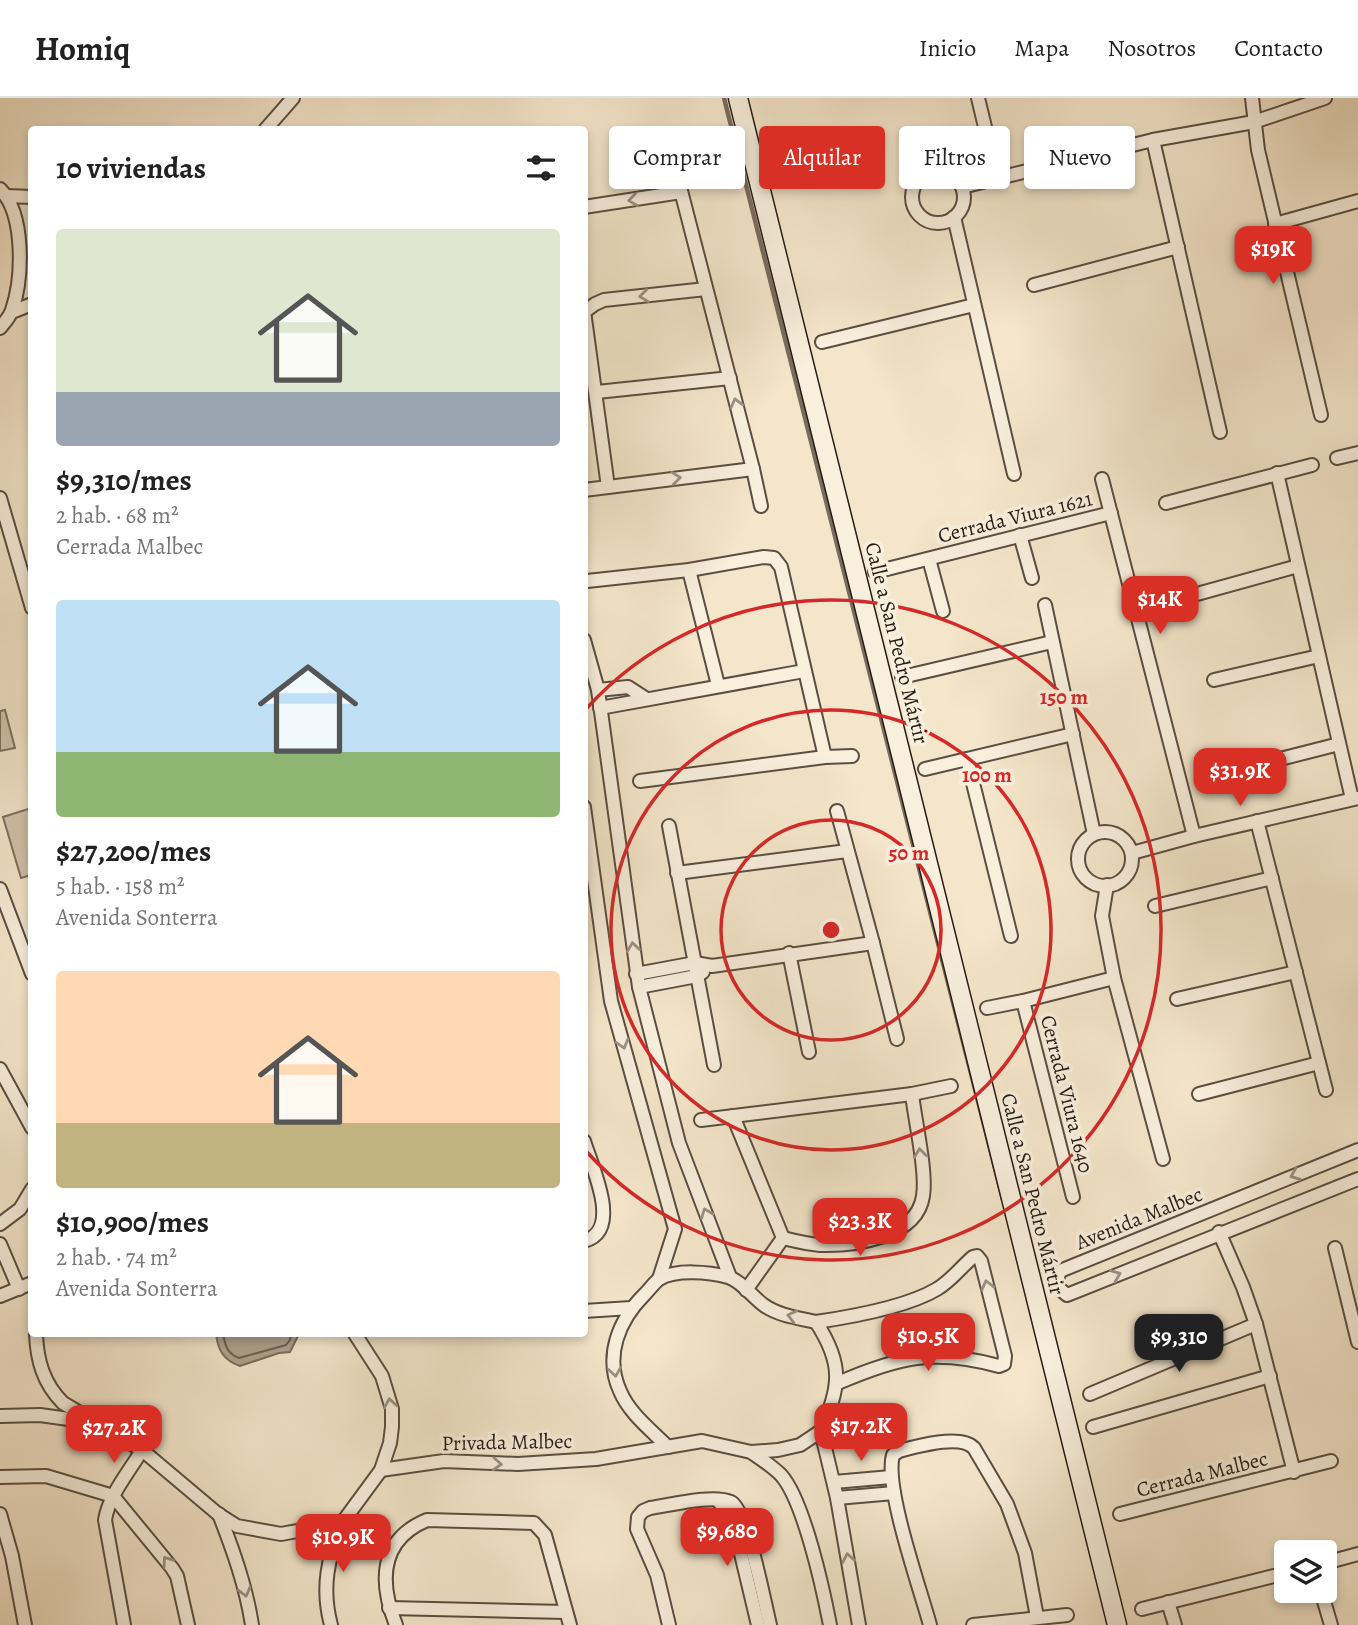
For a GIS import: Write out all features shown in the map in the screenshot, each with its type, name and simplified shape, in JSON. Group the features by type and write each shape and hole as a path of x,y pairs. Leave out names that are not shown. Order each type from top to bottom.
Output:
{"main road":[{"name":"Calle a San Pedro Mártir","path":"738,98 1117,1625"}],"street":[{"path":"268,126 293,98"},
{"path":"978,98 985,126"},
{"path":"1252,98 1258,149 1321,415"},
{"path":"1010,177 1153,140 1254,122 1325,98"},
{"path":"1153,140 1220,432"},
{"path":"680,189 761,506"},
{"path":"914,189 912,203 922,217 938,223 954,217 963,204 962,189"},
{"path":"3,192 28,196"},
{"path":"0,328 12,312 20,266 20,242 15,218 3,192"},
{"path":"588,205 681,192"},
{"path":"1275,224 1358,201"},
{"path":"954,217 1014,474"},
{"path":"1034,285 1178,247"},
{"path":"588,309 604,300 706,289"},
{"path":"822,342 974,305"},
{"path":"12,312 28,306"},
{"path":"588,344 597,392 608,487"},
{"path":"597,392 730,378"},
{"path":"1337,458 1358,453"},
{"path":"1166,503 1312,465"},
{"path":"588,490 753,469"},
{"path":"1132,853 1355,799 1339,744 1277,473"},
{"name":"Cerrada Viura 1621","path":"1102,479 1194,836"},
{"path":"0,498 28,594"},
{"name":"Cerrada Viura 1621","path":"875,572 1111,513"},
{"path":"1020,535 1032,578"},
{"path":"588,581 689,570 764,557 775,558 781,567 825,757"},
{"name":"Cerrada Viura 1621","path":"929,559 943,611"},
{"path":"1197,594 1298,566"},
{"path":"689,570 718,685"},
{"path":"1045,605 1094,834"},
{"path":"902,677 1052,642"},
{"path":"588,654 598,690 638,981 679,1143 730,1277 766,1307 781,1314 816,1322 845,1318 924,1295 948,1281 973,1256 981,1261 1005,1356 1004,1364 999,1366 956,1356 933,1356 878,1367 838,1383"},
{"path":"1214,680 1319,656"},
{"path":"600,708 804,671"},
{"path":"598,690 628,687 645,698"},
{"path":"925,769 1073,734"},
{"path":"1233,771 1339,744"},
{"path":"640,781 825,757 852,756"},
{"path":"967,759 1011,936"},
{"path":"837,811 897,1039"},
{"path":"1257,821 1326,1090"},
{"path":"669,827 714,1065"},
{"path":"1104,831 1122,837 1132,853 1128,874 1121,881 1107,886 1090,881 1082,873 1078,862 1079,850 1085,841 1104,831"},
{"path":"588,836 611,1001 675,1229 659,1279 631,1308 621,1326 614,1348 613,1367 617,1385 629,1408 668,1447"},
{"path":"677,873 847,851"},
{"path":"1155,906 1272,878"},
{"path":"1107,886 1102,916 1114,978 1163,1159"},
{"path":"0,889 28,963"},
{"path":"638,981 789,953 873,943"},
{"path":"789,953 809,1052"},
{"path":"1177,999 1296,972"},
{"name":"Cerrada Viura 1640","path":"987,1008 1114,978"},
{"name":"Cerrada Viura 1640","path":"1023,1001 1073,1197"},
{"path":"1199,1094 1319,1063"},
{"path":"0,1069 28,1121"},
{"path":"701,1120 912,1094 951,1086"},
{"path":"782,1238 817,1244 860,1241 892,1232 910,1220 919,1210 924,1186 912,1094"},
{"path":"733,1116 782,1238"},
{"name":"Avenida Malbec","path":"1358,1150 1060,1271 1055,1285 1067,1295 1219,1232 1358,1179"},
{"path":"588,1156 604,1214 601,1232 588,1240"},
{"path":"0,1224 20,1209 28,1196"},
{"name":"Cerrada Malbec","path":"1219,1232 1256,1324 1294,1472"},
{"path":"746,1290 782,1238"},
{"path":"0,1244 19,1289"},
{"path":"1335,1248 1351,1289 1358,1342"},
{"path":"659,1279 692,1273 730,1277"},
{"path":"0,1296 28,1285"},
{"path":"588,1311 631,1308"},
{"path":"816,1322 831,1351 838,1383 821,1431 834,1482 859,1625"},
{"path":"1090,1394 1256,1324"},
{"path":"36,1337 39,1364 52,1392 63,1403 142,1450 218,1514 237,1526 281,1534 342,1523"},
{"path":"331,1625 326,1606 326,1578 331,1552 342,1523 381,1470 390,1443 392,1409 382,1376 357,1337"},
{"path":"1093,1427 1270,1376"},
{"path":"0,1416 40,1415 93,1422"},
{"name":"Privada Malbec","path":"381,1470 444,1461 518,1464 596,1459 702,1441 751,1452 788,1449 809,1440 821,1431"},
{"path":"930,1625 894,1493 890,1466 893,1455 899,1451 956,1441 971,1444 1007,1504 1029,1567 1037,1617"},
{"path":"124,1625 105,1520 106,1510 142,1450"},
{"path":"751,1452 781,1475 795,1498 818,1571 830,1625"},
{"name":"Cerrada Malbec","path":"1120,1514 1331,1461"},
{"path":"0,1477 46,1476 113,1496 177,1576 188,1625"},
{"path":"834,1482 891,1477"},
{"path":"837,1498 894,1493"},
{"path":"717,1499 732,1517 758,1625"},
{"path":"669,1625 657,1575 637,1529 638,1517 650,1508 717,1499 737,1506 748,1535 770,1625"},
{"path":"0,1514 12,1556 25,1625"},
{"path":"218,1514 240,1573 252,1625"},
{"path":"396,1625 389,1608 384,1580 388,1559 397,1540 412,1526 427,1520 538,1525 545,1535 570,1625"},
{"path":"1337,1560 1358,1554"},
{"path":"1142,1609 1274,1576"},
{"path":"1168,1602 1175,1625"},
{"path":"1325,1603 1331,1625"},
{"path":"389,1608 566,1612"},
{"path":"973,1625 1067,1615"}],"shaded area":[{"path":"5,710 15,748 0,751 0,711"},
{"path":"28,809 28,876 21,878 3,817"}],"water":[{"path":"217,1337 298,1337 290,1352 240,1366 229,1361 218,1345"}],"waterway":[{"path":"724,98 1003,1200"}]}
